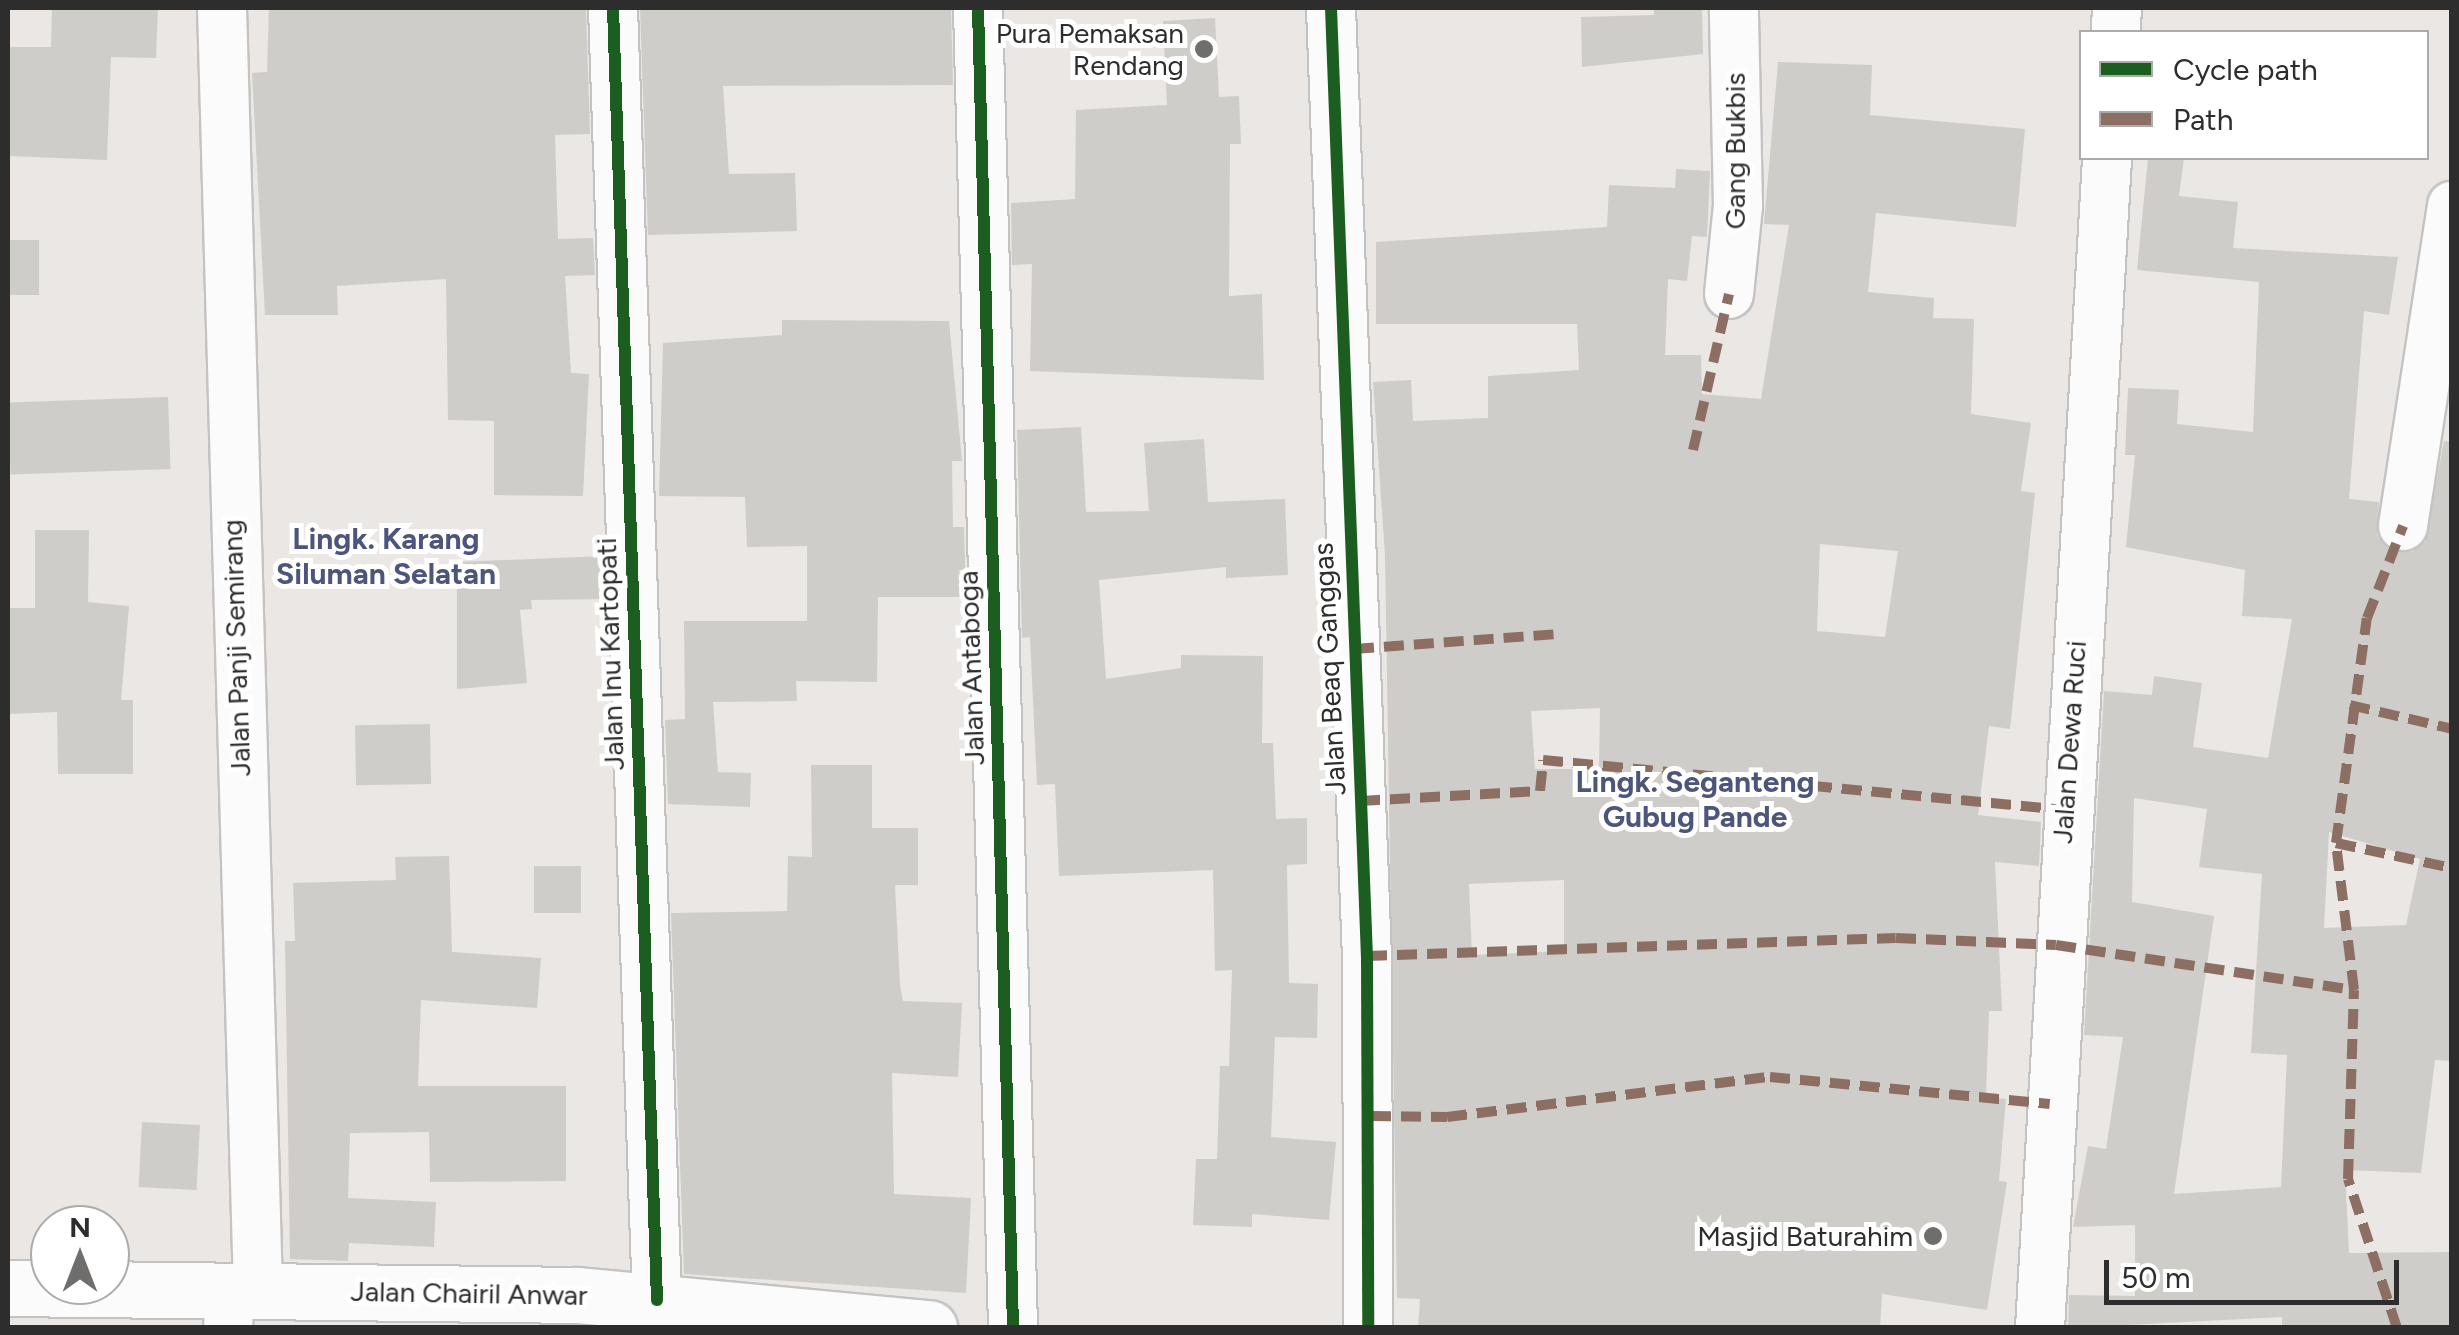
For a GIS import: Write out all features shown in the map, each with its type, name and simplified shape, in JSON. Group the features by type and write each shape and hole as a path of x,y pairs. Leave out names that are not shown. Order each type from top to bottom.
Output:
{"street":[{"name":"Jalan Panji Semirang","path":"222,8 239,1302"},
{"name":"Jalan Inu Kartopati","path":"613,8 657,1300"},
{"name":"Jalan Antaboga","path":"978,8 1013,1328"},
{"name":"Jalan Beaq Ganggas","path":"1331,8 1368,956 1368,1328"},
{"name":"Gang Bukbis","path":"1729,294 1738,206 1734,8"},
{"name":"Jalan Dewa Ruci","path":"2040,1328 2108,160"},
{"path":"2403,526 2452,206"},
{"name":"Jalan Chairil Anwar","path":"8,1288 239,1302 578,1311 657,1300 929,1328"}],"building":[{"path":"52,8 158,8 156,58 111,57 107,160 8,156 8,47 51,47"},
{"path":"269,8 586,9 590,134 555,135 558,239 593,238 595,275 565,276 571,373 589,374 583,496 494,495 494,421 448,420 446,279 337,286 338,315 265,315 252,73 267,72"},
{"path":"640,8 951,8 953,85 723,86 729,174 795,173 797,231 648,235"},
{"path":"1654,8 1702,8 1703,54 1582,67 1581,17 1654,15"},
{"path":"1215,18 1219,97 1239,96 1241,144 1230,144 1229,296 1262,294 1264,380 1030,371 1032,264 1012,265 1011,203 1075,199 1076,110 1167,105 1163,21"},
{"path":"1778,62 1872,65 1870,115 2025,129 2016,227 1876,213 1868,292 1934,298 1933,318 1974,319 1971,414 2031,423 2021,491 2035,493 2010,729 1989,726 1978,815 2041,822 2039,866 1995,862 2002,1011 1989,1011 1986,1097 2006,1099 1999,1181 2007,1182 1987,1310 1882,1294 1880,1328 1418,1328 1420,1299 1397,1298 1385,555 1373,382 1411,380 1413,421 1488,418 1488,376 1579,370 1577,324 1376,324 1376,242 1607,227 1609,185 1675,188 1676,169 1710,171 1707,237 1692,236 1687,281 1668,279 1665,355 1701,355 1702,394 1761,399 1789,225 1764,224","holes":["1820,544 1898,551 1885,637 1817,631","1600,708 1599,769 1535,769 1531,711","1564,880 1564,951 1472,955 1469,884"]},
{"path":"2148,160 2184,160 2179,196 2238,202 2233,248 2398,257 2389,315 2364,311 2349,499 2379,502 2377,535 2387,548 2412,552 2425,542 2444,441 2452,442 2452,1061 2435,1060 2421,1173 2345,1170 2349,1253 2452,1252 2452,1328 2282,1328 2282,1317 2068,1328 2069,1295 2135,1296 2135,1225 2073,1227 2088,1146 2106,1149 2123,1037 2084,1035 2104,691 2152,695 2154,676 2202,683 2193,747 2268,758 2292,619 2242,616 2245,570 2126,547 2135,455 2125,455 2128,388 2179,390 2177,424 2253,432 2259,282 2137,270","holes":["2134,798 2207,809 2199,867 2262,874 2251,1053 2287,1055 2281,1187 2174,1194 2214,916 2132,902","2329,832 2420,859 2406,925 2324,928"]},
{"path":"8,240 39,240 39,295 8,295"},
{"path":"782,320 949,321 962,461 952,461 953,527 964,527 966,597 878,597 877,682 796,681 797,701 713,702 718,772 751,773 750,807 668,804 665,720 685,719 684,621 807,621 807,546 747,547 745,497 659,496 663,343 782,335"},
{"path":"168,397 171,469 11,475 8,403"},
{"path":"1081,427 1086,512 1149,511 1144,443 1204,439 1208,502 1285,499 1288,575 1226,578 1226,567 1099,580 1106,679 1181,668 1181,655 1263,656 1262,743 1273,743 1276,819 1307,818 1307,864 1287,865 1289,983 1318,984 1317,1038 1275,1037 1271,1137 1336,1142 1329,1220 1252,1214 1252,1227 1193,1225 1196,1159 1217,1159 1220,1066 1229,1066 1232,970 1215,971 1213,870 1059,876 1055,784 1037,785 1030,637 1022,638 1017,430"},
{"path":"35,530 89,530 88,602 129,606 121,700 133,700 133,774 58,774 57,712 8,714 8,608 35,608"},
{"path":"604,556 606,599 531,600 532,609 520,610 527,683 457,689 457,562"},
{"path":"430,724 431,784 356,785 355,725"},
{"path":"811,765 872,765 872,828 918,828 918,885 895,885 900,985 903,1001 962,1003 958,1077 892,1073 894,1194 971,1198 966,1293 684,1274 671,913 787,911 788,856 812,857"},
{"path":"449,856 452,952 541,958 537,1008 421,1000 418,1086 566,1086 566,1181 430,1182 429,1132 350,1133 348,1198 436,1202 434,1247 349,1243 348,1261 290,1259 285,941 295,941 293,883 396,880 395,857"},
{"path":"534,866 581,866 581,913 534,913"},
{"path":"142,1122 200,1125 197,1190 139,1187"}],"marked path":[{"path":"1693,450 1729,294"},
{"path":"2397,1328 2348,1179 2354,990 2336,843 2367,618 2403,526"},
{"path":"1354,649 1556,634"},
{"path":"2350,705 2452,729"},
{"path":"1360,801 1540,791 1543,760 2065,810"},
{"path":"2336,843 2452,868"},
{"path":"1367,956 1896,938 2056,945 2354,990"},
{"path":"1371,1116 1447,1117 1770,1077 2050,1104"}],"cycle path":[{"path":"613,8 657,1300"},
{"path":"978,8 1013,1328"},
{"path":"1331,8 1367,956 1368,1328"}],"place":[{"name":"Pura Pemaksan Rendang","path":"1204,49"},
{"name":"Masjid Baturahim","path":"1933,1236"}],"district":[{"name":"Lingk. Karang Siluman Selatan","path":"386,556"},
{"name":"Lingk. Seganteng Gubug Pande","path":"1695,799"}]}
